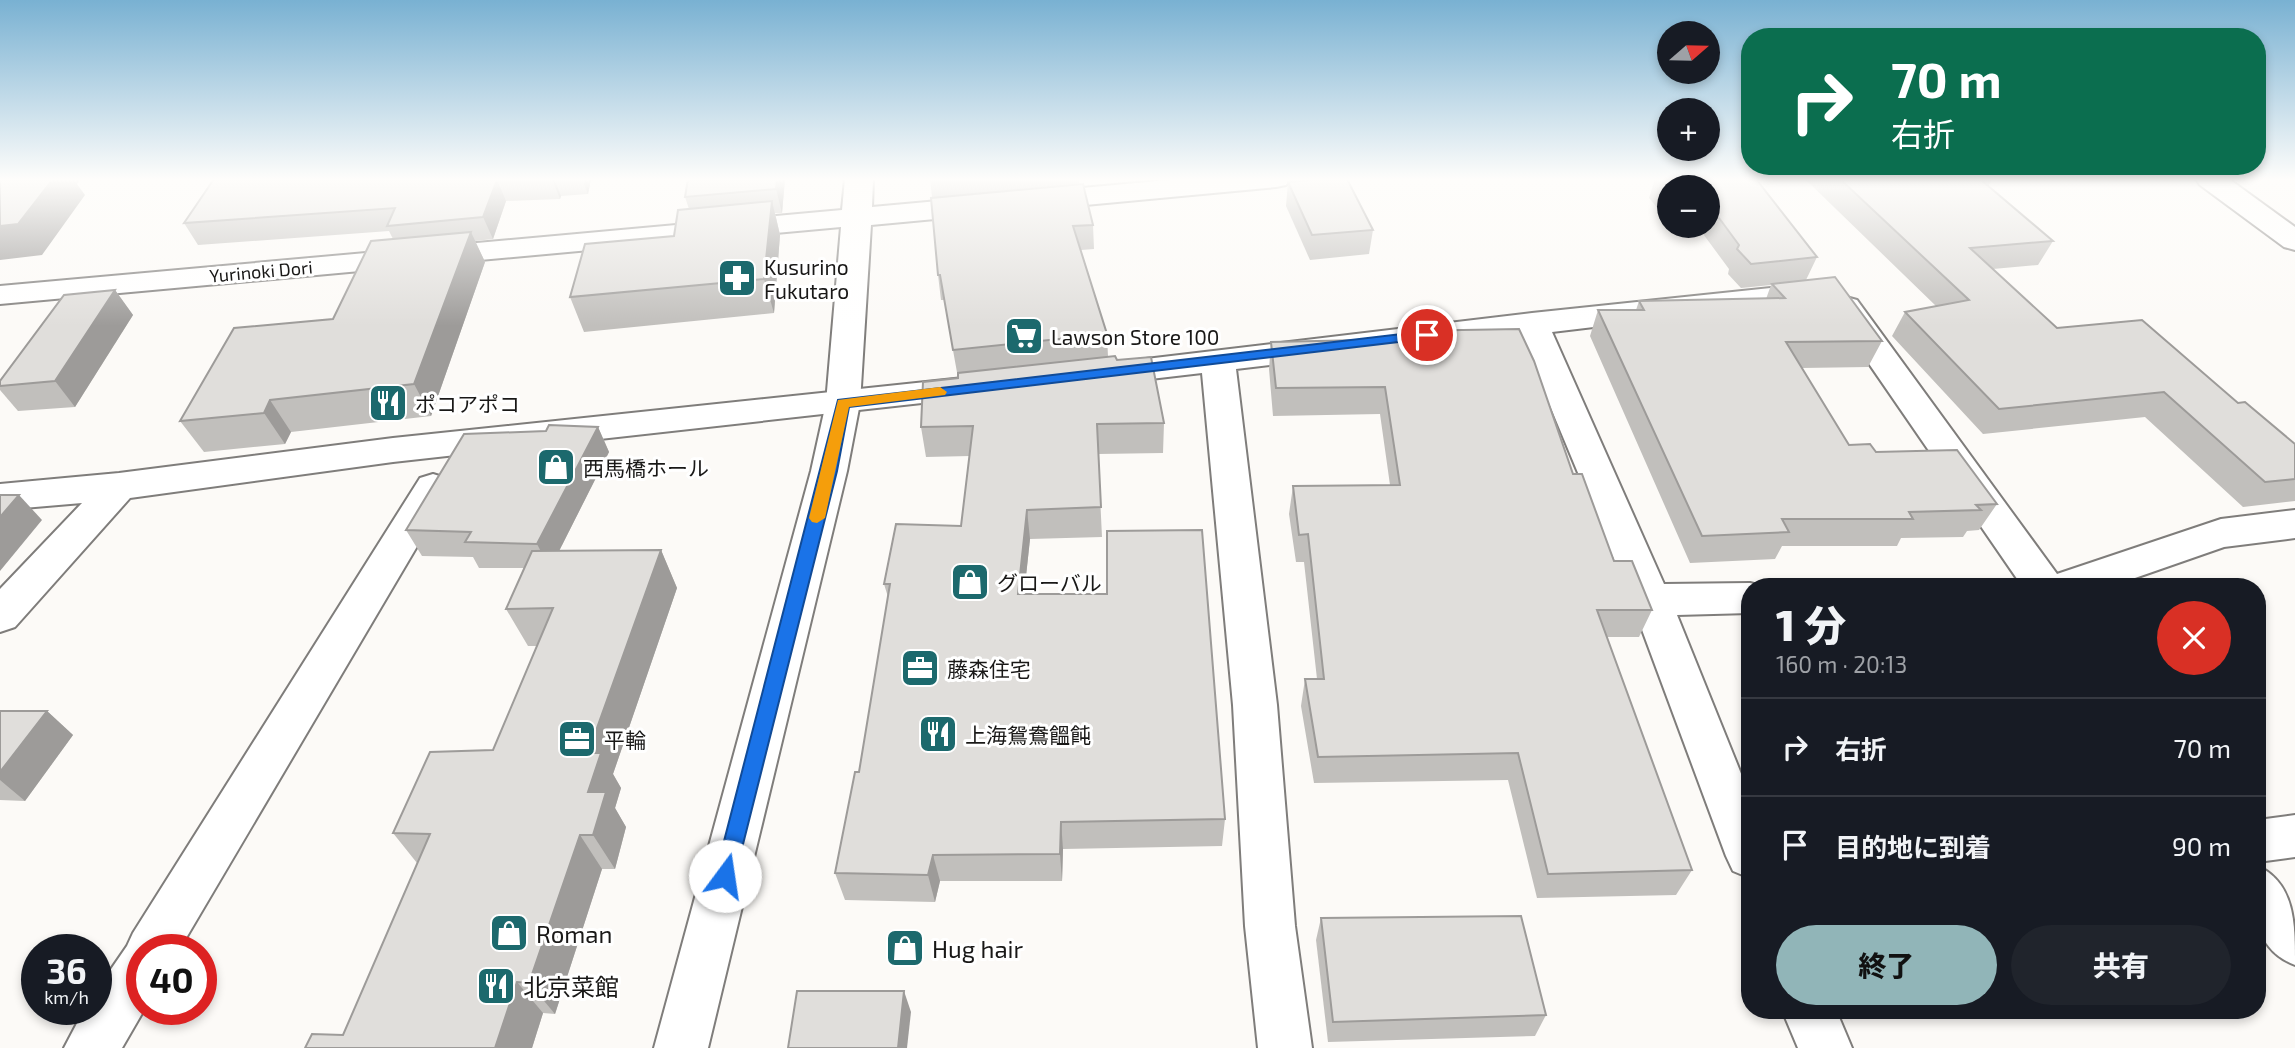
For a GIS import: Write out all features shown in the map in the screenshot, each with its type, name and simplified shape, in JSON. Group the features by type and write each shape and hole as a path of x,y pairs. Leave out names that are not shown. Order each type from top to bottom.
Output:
{"street":[{"name":"Yurinoki Dori","path":"0,295 593,228"},
{"path":"681,1048 829,471 843,403 855,228"},
{"path":"2277,228 2295,241"},
{"path":"1069,377 1532,323 1826,279 2037,578"},
{"path":"1532,323 1651,600 1741,833"},
{"path":"1218,360 1255,705 1270,926 1284,1048"},
{"path":"0,497 460,443 1002,385"},
{"path":"161,934 460,443"},
{"path":"0,616 118,485"},
{"path":"2091,578 2221,533 2295,524"},
{"path":"1651,600 1741,598"},
{"path":"2266,840 2295,836"},
{"path":"2266,900 2295,941"},
{"path":"91,1048 126,991"},
{"path":"1813,1019 1825,1048"}],"building":[{"path":"675,228 769,228 764,279 570,297 585,244 674,236"},
{"path":"934,228 1074,228 1107,334 953,350 938,275"},
{"path":"1309,228 1373,230 1312,235"},
{"path":"1726,228 1794,228 1817,257 1751,264 1737,249 1739,245"},
{"path":"1892,228 2038,228 2053,241 1970,248 2057,328 2142,320 2238,403 2245,402 2295,444 2295,479 2265,482 2164,392 1999,409 1905,312 1969,300"},
{"path":"471,232 414,384 270,400 264,413 180,421 234,328 333,319 371,241"},
{"path":"1835,277 1882,341 1786,342 1849,445 1870,444 1876,452 1957,450 1997,504 1976,505 1981,510 1909,512 1913,519 1782,519 1789,532 1702,536 1598,310 1644,310 1639,301 1785,298 1772,284"},
{"path":"115,290 55,381 0,386 0,381 64,295"},
{"path":"1519,329 1534,361 1573,474 1582,474 1614,561 1632,561 1652,610 1597,610 1692,870 1548,874 1518,753 1318,757 1305,679 1324,679 1308,534 1299,535 1293,486 1400,485 1385,387 1276,388 1271,342 1410,339 1407,331"},
{"path":"1115,356 1117,360 1151,357 1164,423 1097,424 1101,507 1027,510 1018,594 1107,594 1107,531 1202,530 1225,819 1061,822 1060,854 933,855 928,875 835,873 855,772 859,772 890,584 884,584 896,524 961,526 973,426 921,427 923,382 958,378 958,373"},
{"path":"549,425 598,427 537,544 465,542 471,532 406,530 464,434 546,431"},
{"path":"0,495 19,495 0,517"},
{"path":"661,550 588,753 601,753 588,792 606,792 593,835 580,835 529,983 517,982 495,1048 305,1048 312,1034 343,1035 430,834 393,833 430,752 493,750 553,608 506,609 532,551"},
{"path":"0,711 47,711 0,772"},
{"path":"1521,916 1546,1015 1333,1022 1321,918"},
{"path":"797,991 904,991 898,1048 788,1048"}],"slow traffic":[{"path":"817,518 843,403 940,392"}],"place":[{"name":"Kusurino Fukutaro","path":"737,278"},
{"name":"Lawson Store 100","path":"1024,336"},
{"name":"ポコアポコ","path":"388,403"},
{"name":"西馬橋ホール","path":"556,467"},
{"name":"グローバル","path":"970,582"},
{"name":"藤森住宅","path":"920,668"},
{"name":"上海鴛鴦饂飩","path":"938,734"},
{"name":"平輪","path":"577,739"},
{"name":"Roman","path":"509,933"},
{"name":"Hug hair","path":"905,948"},
{"name":"北京菜館","path":"496,986"}],"route":[{"path":"725,876 829,471 843,403 1427,335"}]}
